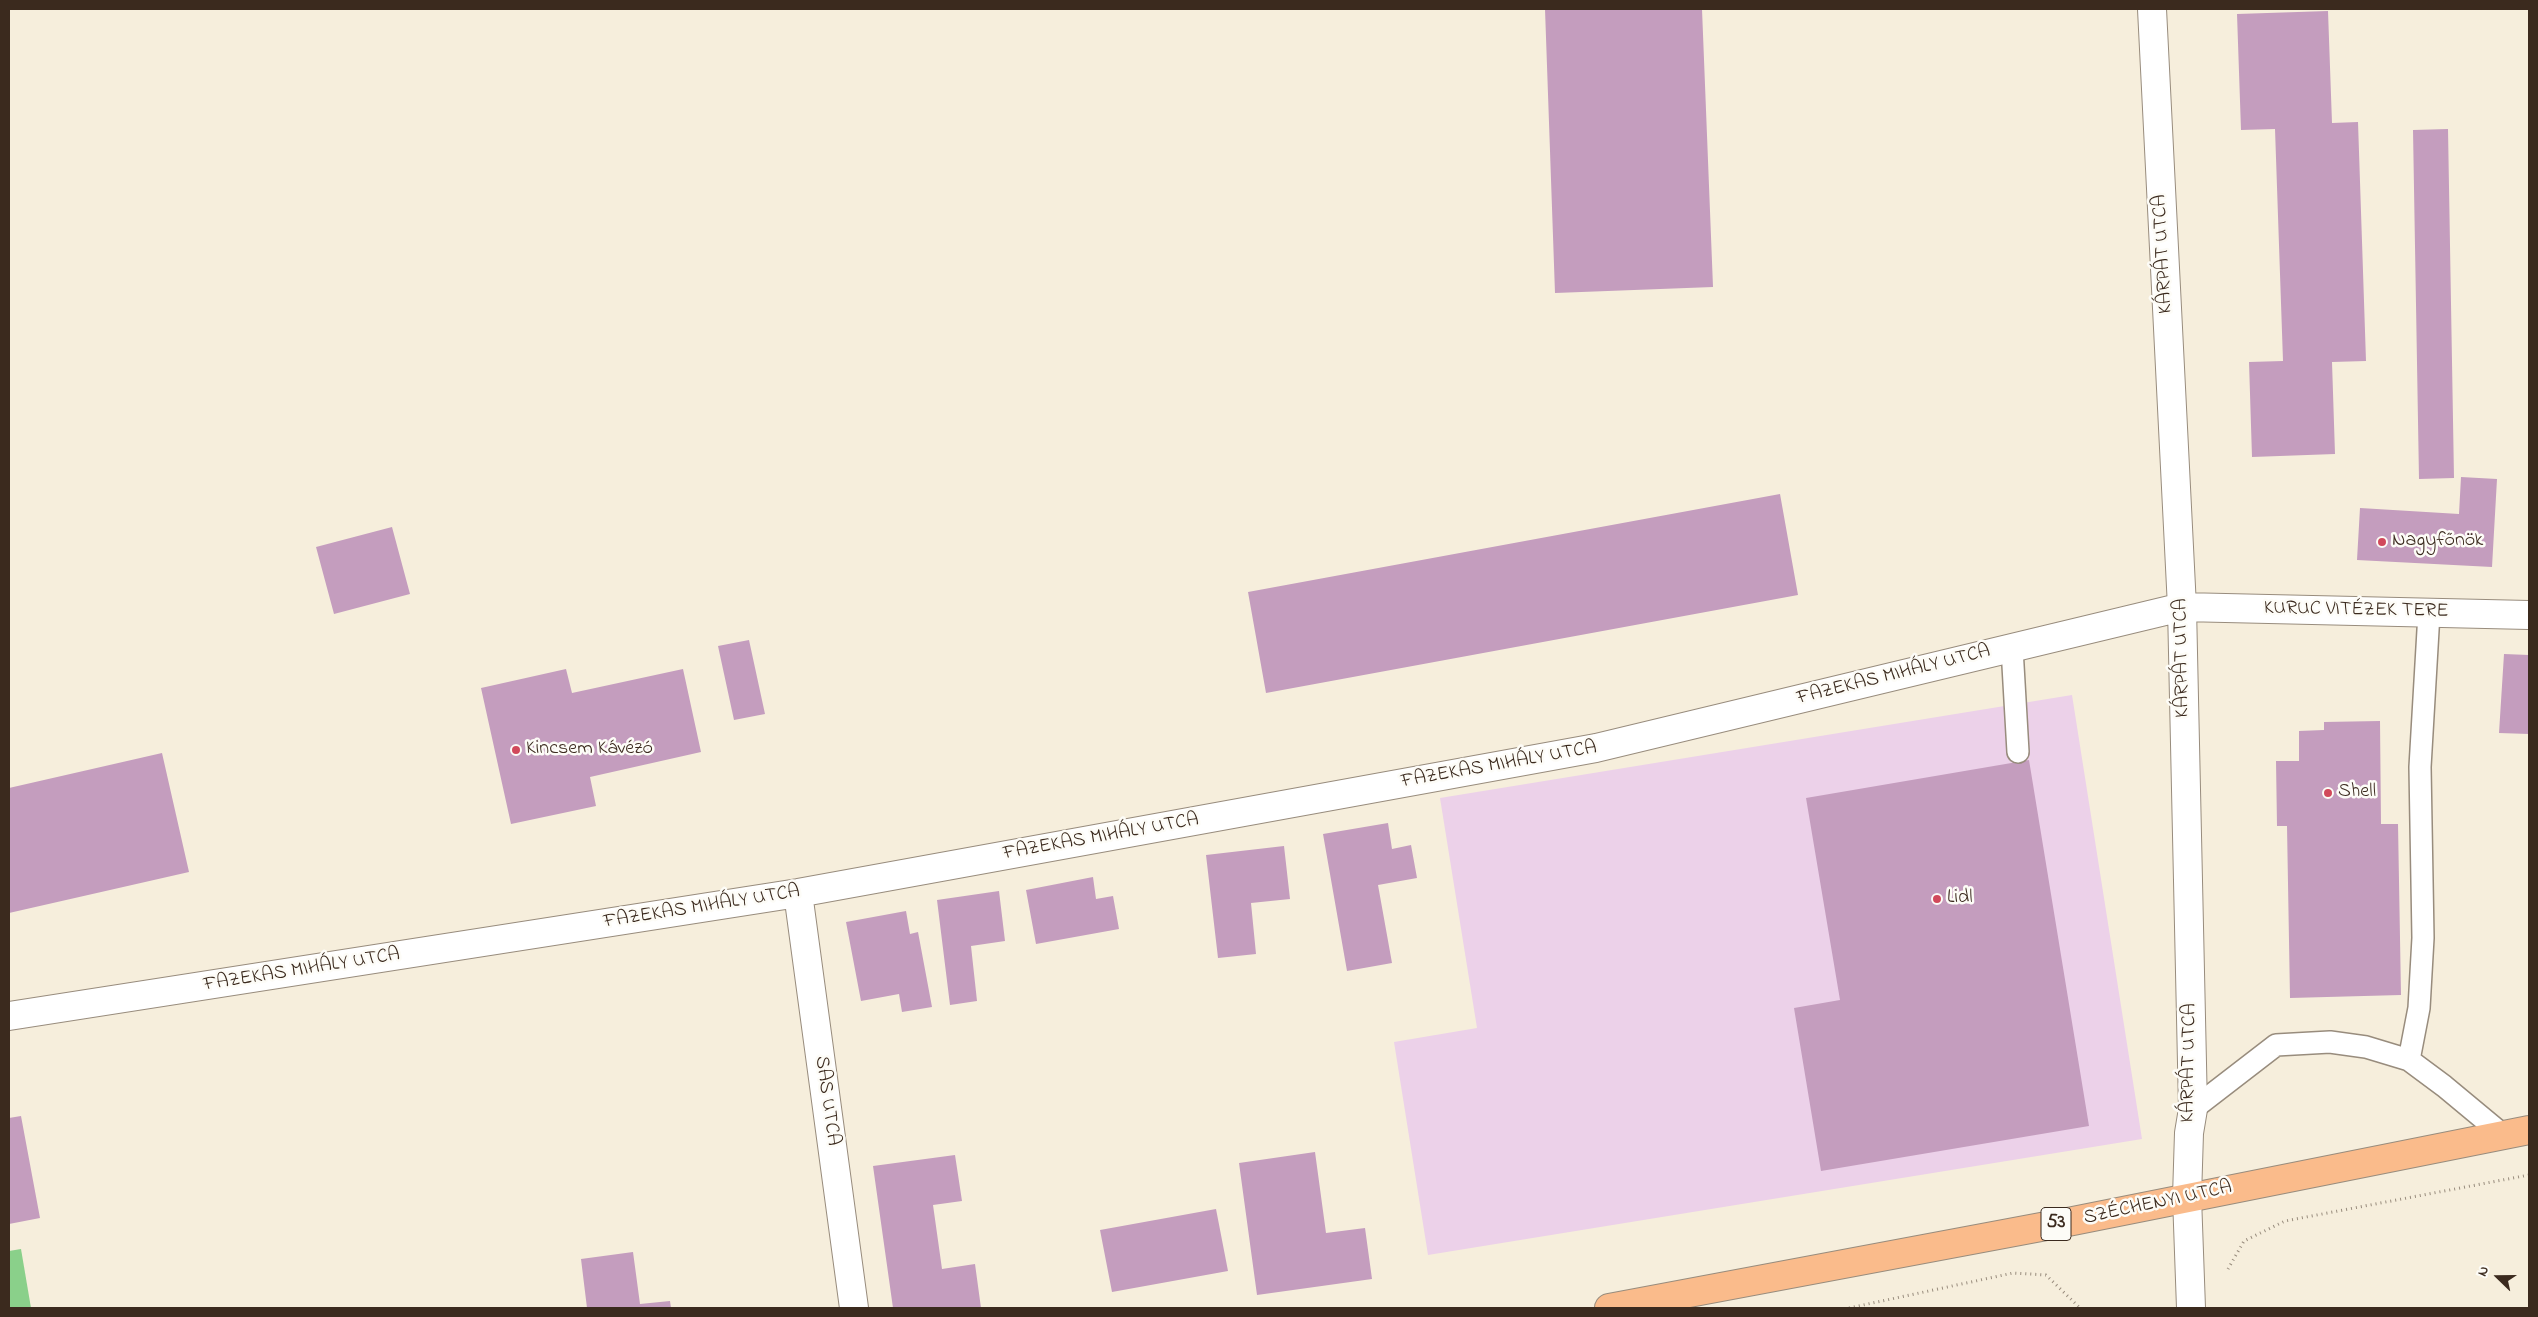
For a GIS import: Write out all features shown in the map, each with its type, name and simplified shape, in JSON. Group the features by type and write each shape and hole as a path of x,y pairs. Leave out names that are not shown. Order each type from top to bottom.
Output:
{"main road":[{"name":"SZÉCHENYI UTCA","path":"1608,1308 2064,1223 2529,1130"}],"street":[{"name":"KÁRPÁT UTCA","path":"2152,9 2182,607 2193,1109 2189,1133 2187,1197 2191,1308"},
{"name":"KURUC VITÉZEK TERE","path":"2182,607 2529,615"},
{"name":"FAZEKAS MIHÁLY UTCA","path":"9,1016 798,893 1596,748 2182,607"},
{"name":"SAS UTCA","path":"798,893 854,1308"}],"lane":[{"path":"2410,1060 2419,1008 2423,938 2420,767 2429,613"},
{"path":"2012,648 2018,752"},
{"path":"2193,1109 2276,1045 2330,1042 2366,1047 2410,1060 2503,1135"}],"path":[{"path":"2225,1274 2244,1241 2285,1221 2529,1175"},
{"path":"1849,1308 2013,1273 2046,1275 2080,1308"}],"shaded area":[{"path":"2072,695 2142,1139 1428,1255 1394,1042 1477,1028 1440,798"}],"green space":[{"path":"21,1249 31,1308 9,1308 9,1251"}],"building":[{"path":"1545,9 1702,9 1713,287 1555,293"},
{"path":"2328,11 2332,123 2358,122 2366,361 2332,362 2335,454 2252,457 2249,362 2283,361 2275,129 2241,130 2237,14"},
{"path":"2448,129 2454,478 2419,479 2413,130"},
{"path":"2461,477 2497,479 2492,567 2357,560 2360,508 2459,514"},
{"path":"1780,494 1798,595 1266,693 1248,592"},
{"path":"392,527 410,594 334,614 316,547"},
{"path":"749,640 765,714 734,720 718,646"},
{"path":"2504,654 2529,655 2529,734 2499,733"},
{"path":"566,669 572,693 683,669 701,752 590,777 596,806 511,824 481,688"},
{"path":"2380,721 2381,824 2398,824 2401,995 2290,998 2287,826 2277,826 2276,761 2299,761 2299,731 2324,730 2324,722"},
{"path":"162,753 189,872 9,913 9,788"},
{"name":"Lidl","path":"2029,760 2089,1126 1821,1171 1794,1008 1840,1000 1806,798"},
{"path":"1388,823 1392,849 1411,845 1417,878 1378,885 1392,963 1347,971 1323,834"},
{"path":"1284,846 1290,899 1251,903 1256,954 1218,958 1206,855"},
{"path":"1093,877 1096,899 1113,896 1119,929 1036,944 1026,890"},
{"path":"999,891 1005,941 971,946 977,1001 950,1005 937,900"},
{"path":"906,911 910,934 918,932 932,1007 902,1012 899,994 861,1001 846,922"},
{"path":"21,1116 40,1218 9,1224 9,1118"},
{"path":"1315,1152 1326,1233 1365,1228 1372,1279 1257,1295 1239,1163"},
{"path":"955,1155 962,1201 933,1205 942,1269 975,1264 981,1308 893,1308 873,1166"},
{"path":"1216,1209 1228,1271 1112,1292 1100,1230"},
{"path":"633,1252 640,1304 670,1301 671,1308 587,1308 581,1259"}],"place":[{"name":"Nagyfőnök","path":"2382,542"},
{"name":"Kincsem Kávézó","path":"516,750"},
{"name":"Shell","path":"2328,793"},
{"name":"Lidl","path":"1937,899"}]}
